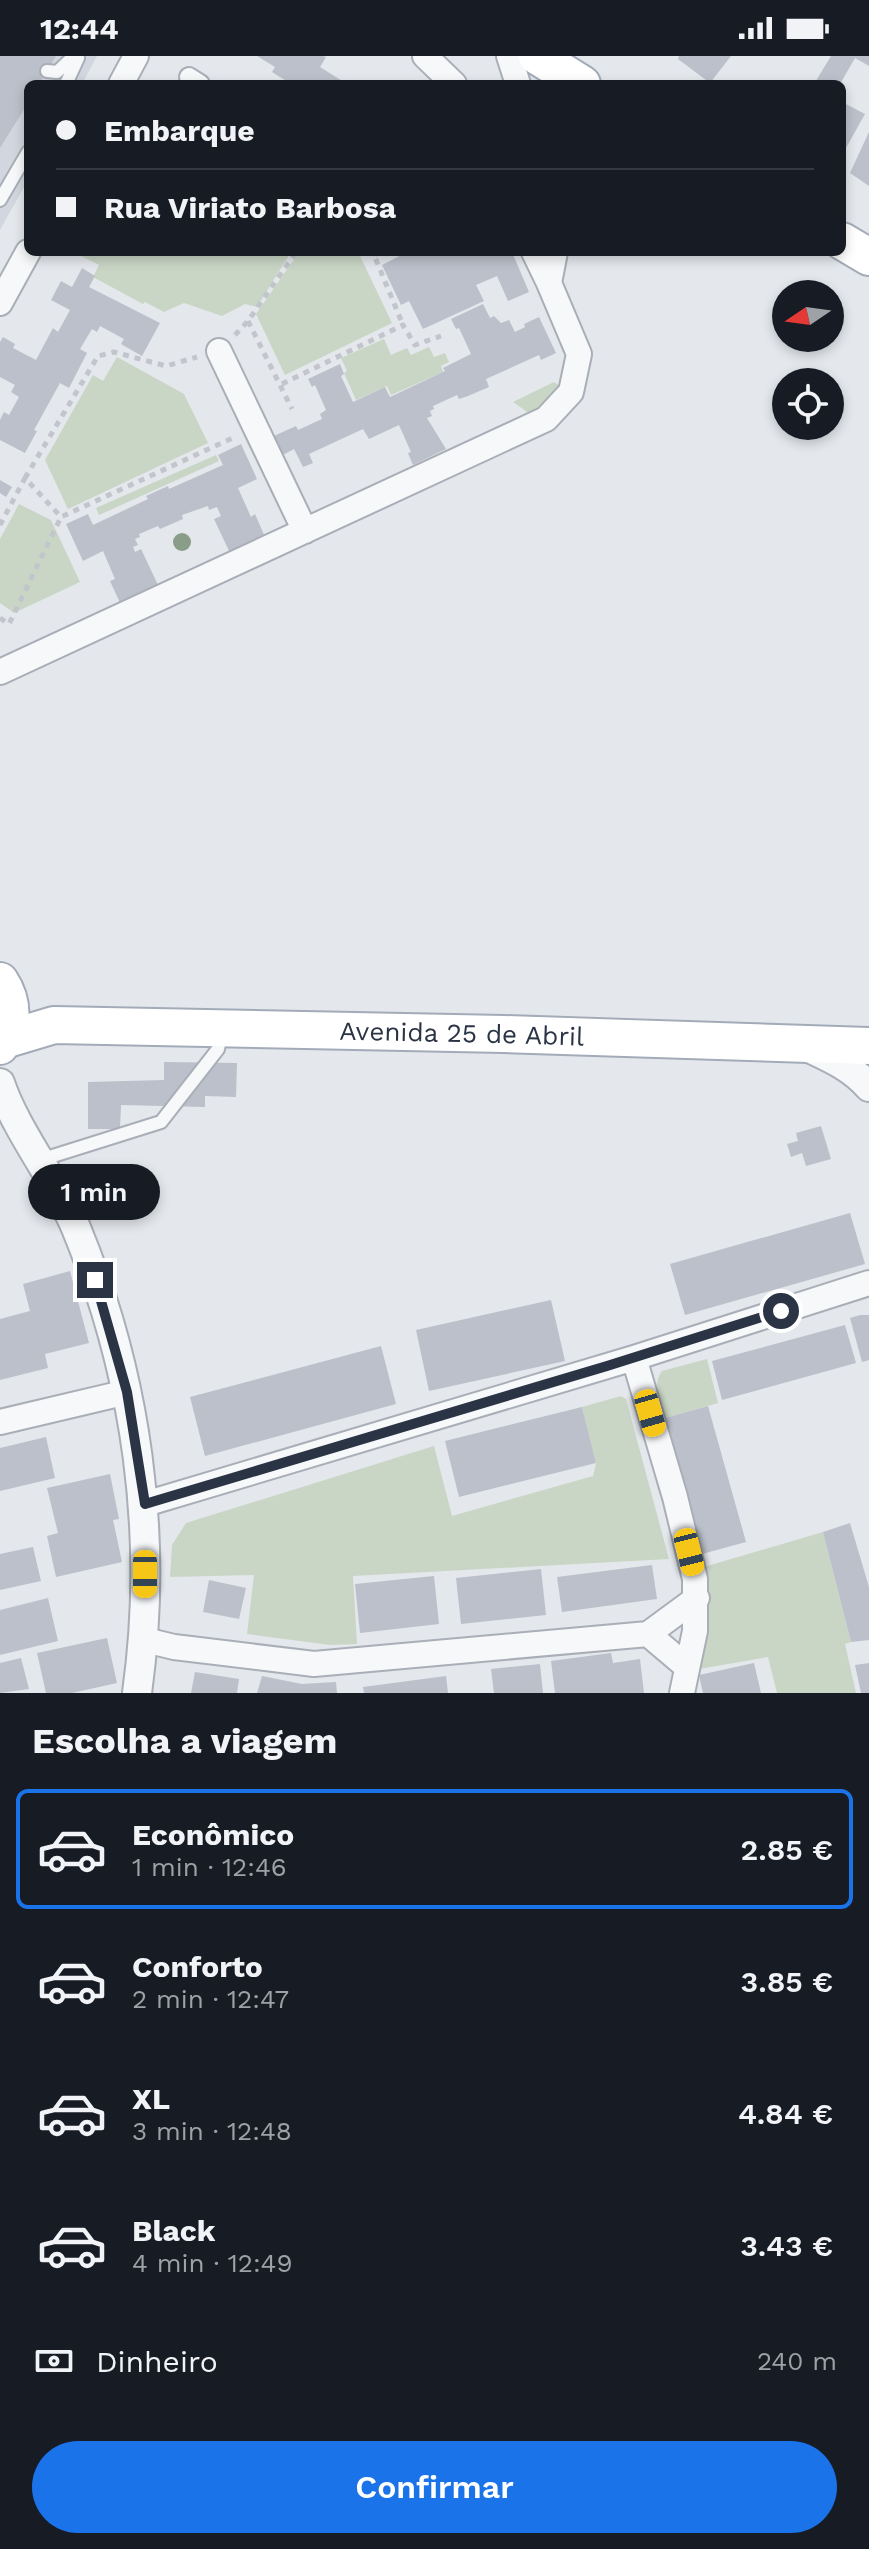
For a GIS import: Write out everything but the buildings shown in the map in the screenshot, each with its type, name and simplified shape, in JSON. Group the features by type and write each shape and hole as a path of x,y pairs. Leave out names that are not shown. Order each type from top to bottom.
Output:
{"main road":[{"path":"537,56 576,80"},
{"path":"846,243 869,257"},
{"name":"Avenida 25 de Abril","path":"5,990 54,1025"},
{"name":"Avenida 25 de Abril","path":"2,1043 12,1013 5,990"},
{"name":"Avenida 25 de Abril","path":"2,1043 54,1025 504,1034 869,1046"}],"street":[{"path":"123,80 136,56"},
{"path":"425,56 450,80"},
{"path":"509,56 517,80"},
{"path":"0,303 26,256"},
{"path":"0,672 546,419 571,392 579,354 536,256"},
{"path":"549,283 554,256"},
{"path":"219,351 305,531"},
{"path":"803,1045 842,1064 869,1087"},
{"path":"1,1086 75,1226 105,1308 127,1392 145,1504 145,1640 137,1693"},
{"path":"145,1504 634,1358 869,1283"},
{"path":"634,1358 675,1497 695,1579 695,1631 682,1693"},
{"path":"0,1422 127,1392"},
{"path":"145,1640 174,1647 314,1664 648,1634 697,1598"},
{"path":"648,1634 687,1667"}],"lane":[{"path":"47,71 57,72 76,56"},
{"path":"67,80 76,56"},
{"path":"0,200 24,159"},
{"path":"39,1160 161,1122 218,1049 223,1028"}],"path":[{"path":"292,409 248,321 293,256"},
{"path":"374,256 403,325 415,345 441,336"},
{"path":"282,384 403,325"},
{"path":"0,525 98,356 114,352 166,366"},
{"path":"0,618 9,624 61,517 257,427"},
{"path":"25,478 61,517"}],"shaded area":[{"path":"0,56 97,56 84,80 24,80 24,187 0,230"}],"green space":[{"path":"81,256 289,256 257,307 245,304 222,316 184,303 164,312 145,302 143,304 93,277 99,265"},
{"path":"296,256 360,256 392,323 285,375 256,314"},
{"path":"384,339 391,355 407,348 411,355 429,347 434,357 445,353 449,362 441,366 443,372 391,395 387,386 356,400 341,358"},
{"path":"117,357 184,394 208,443 68,509 45,460 93,375 103,381"},
{"path":"554,382 560,386 542,408 530,414 513,402"},
{"path":"216,455 219,461 99,515 96,508"},
{"path":"19,504 51,520 80,582 14,613 0,603 0,539"},
{"path":"707,1359 718,1403 665,1418 657,1388 662,1371"},
{"path":"621,1396 626,1399 669,1559 353,1576 357,1644 330,1645 247,1634 254,1575 170,1577 172,1545 186,1523 434,1446 452,1516 593,1476 596,1463 582,1407"},
{"path":"823,1532 851,1642 845,1644 856,1693 777,1693 768,1657 699,1669 709,1606 704,1567"}],"route":[{"path":"95,1280 127,1392 145,1504 781,1311"}]}
